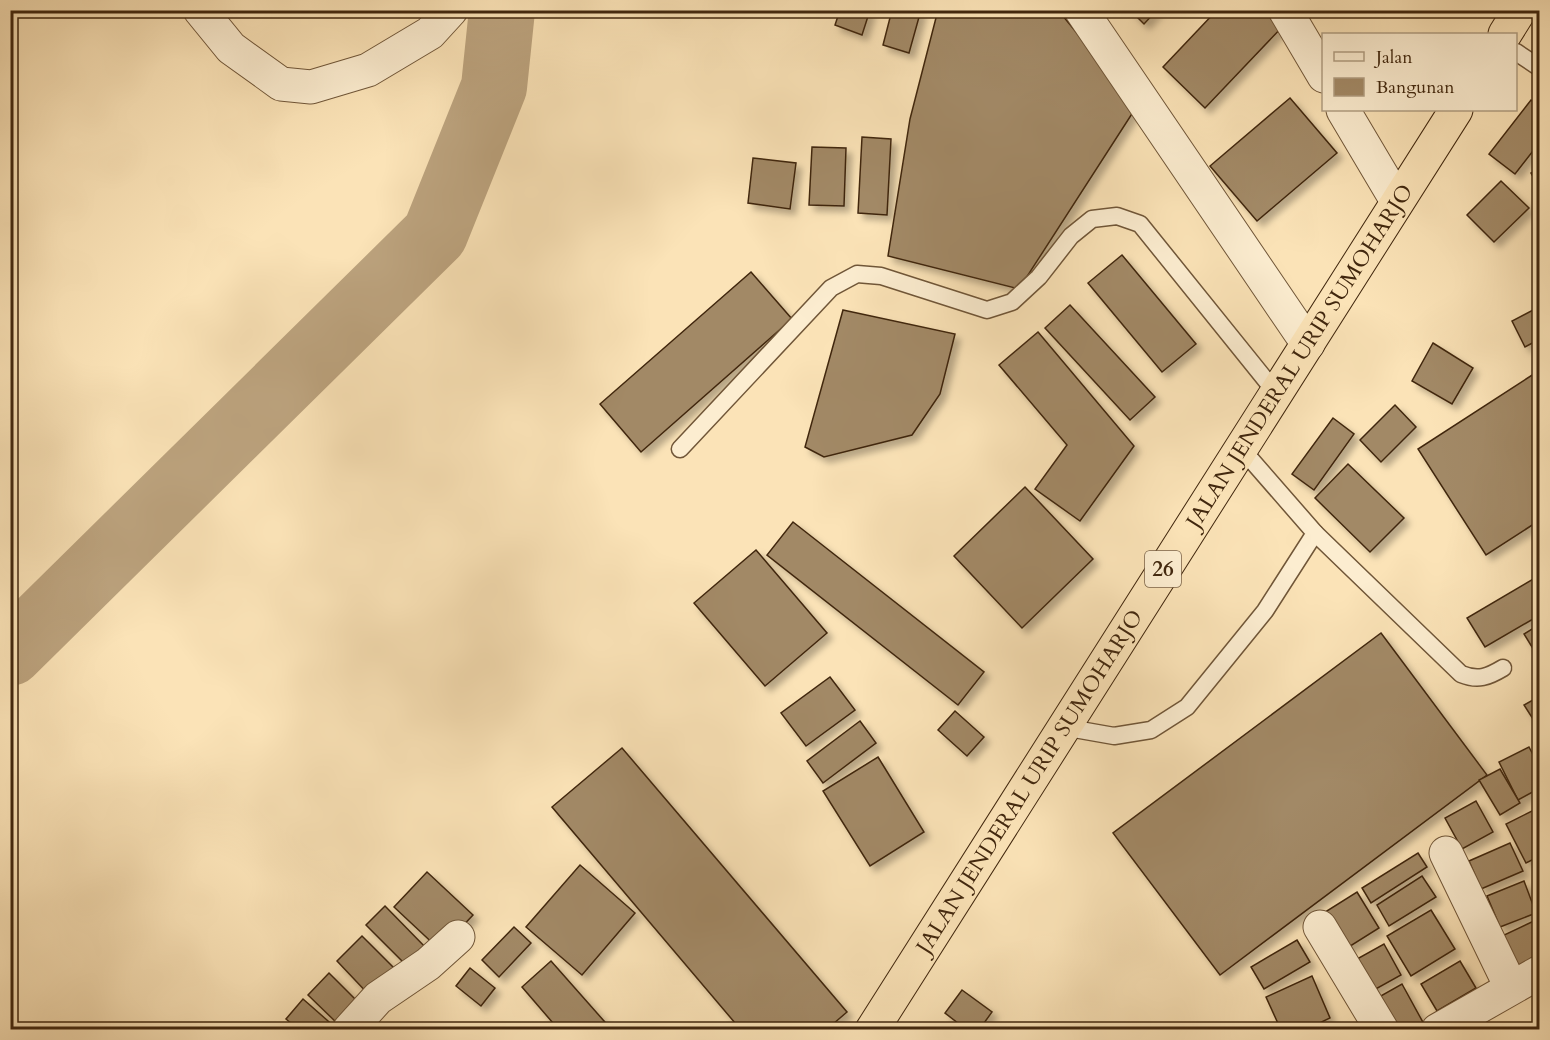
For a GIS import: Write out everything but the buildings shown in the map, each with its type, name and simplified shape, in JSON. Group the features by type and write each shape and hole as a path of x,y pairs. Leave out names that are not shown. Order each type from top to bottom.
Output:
{"highway":[{"path":"1506,33 1520,10"},
{"name":"JALAN JENDERAL URIP SUMOHARJO","path":"872,1029 1455,111"}],"street":[{"path":"200,10 231,48 281,84 311,87 368,70 430,33 451,10"},
{"path":"1081,10 1308,344"},
{"path":"1285,10 1322,74"},
{"path":"1344,111 1397,201"},
{"path":"1446,853 1511,987"},
{"path":"1320,927 1382,1029"},
{"path":"349,1029 378,998 428,964 458,936"},
{"path":"1438,1029 1539,972"}],"lane":[{"path":"1517,53 1539,68"},
{"path":"680,449 831,288 858,274 881,276 987,310 1012,302 1039,277 1071,236 1092,219 1117,216 1140,224 1277,394"},
{"path":"1240,447 1315,533 1461,675 1478,679 1503,668"},
{"path":"1063,727 1114,736 1151,730 1186,707 1265,610 1315,533"}],"waterway":[{"path":"10,653 435,234 494,87 502,10"}]}
